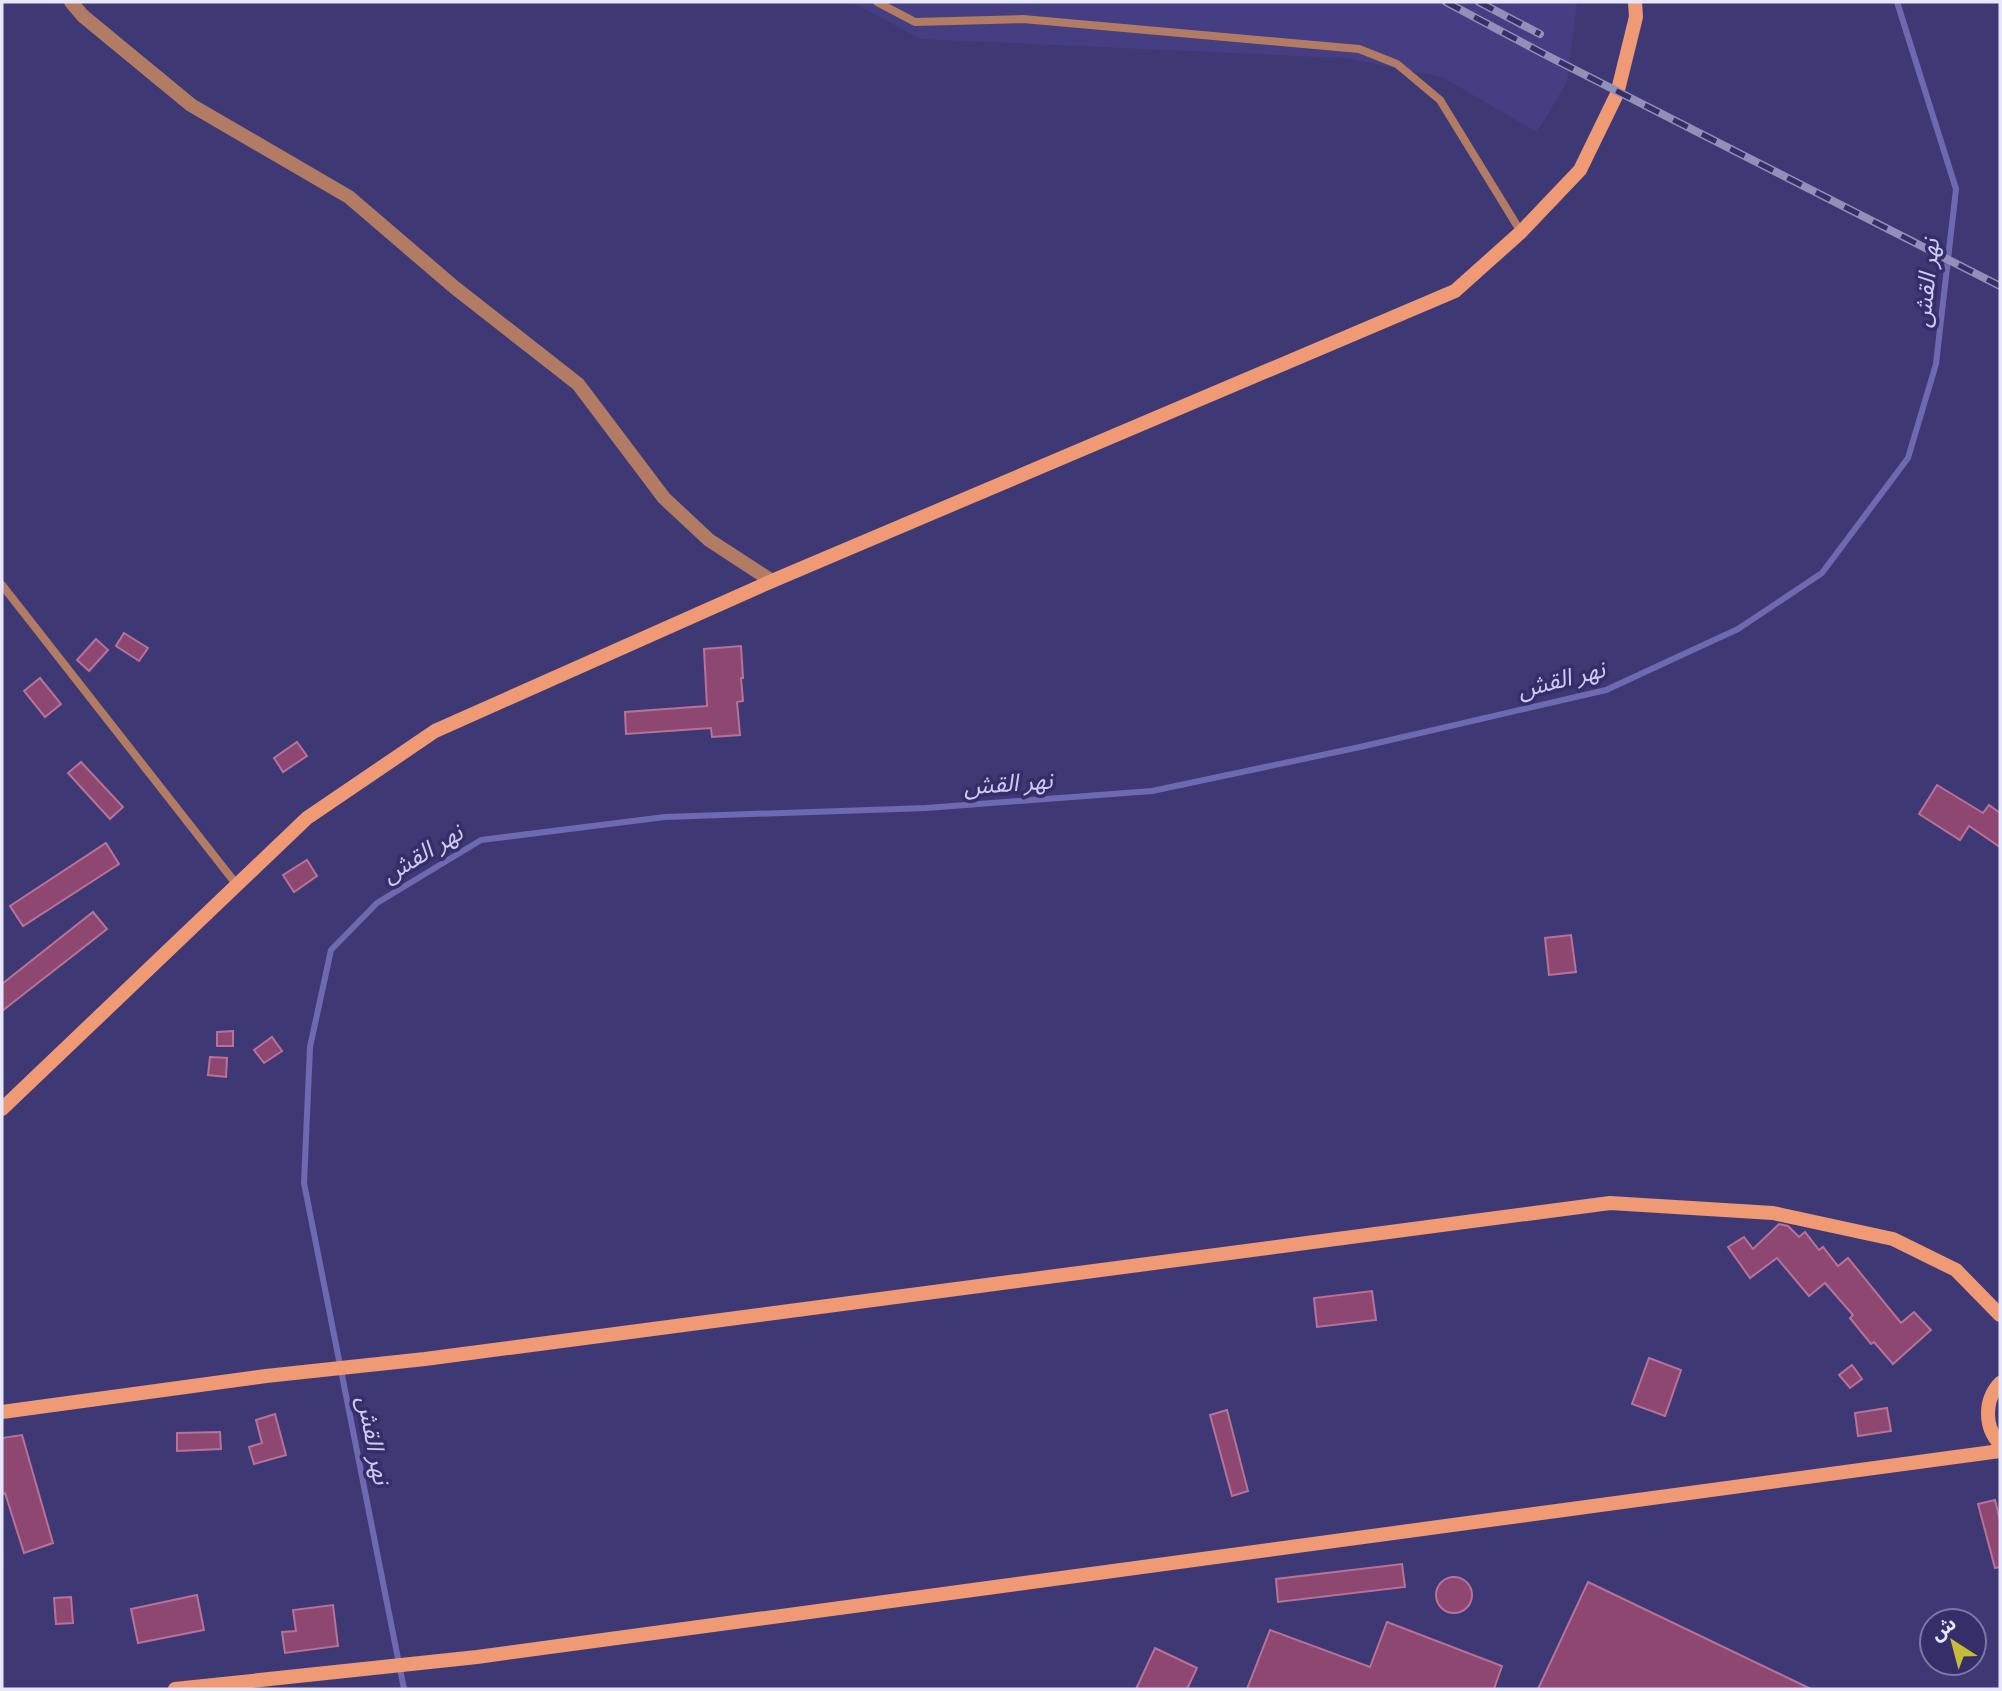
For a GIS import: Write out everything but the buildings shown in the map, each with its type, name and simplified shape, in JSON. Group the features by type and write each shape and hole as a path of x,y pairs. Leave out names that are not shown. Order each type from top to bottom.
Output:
{"street":[{"path":"71,2 83,16 191,105 349,197 454,287 578,384 663,498 709,540 772,581"},
{"path":"2,1109 307,818 435,731 772,581 1455,291 1521,232 1580,170 1617,94 1636,17 1634,2"},
{"path":"2,1412 1610,1203 1773,1213 1893,1239 1956,1270 2000,1315"},
{"path":"2000,1383 1990,1399 1987,1413 1990,1427 2000,1444"},
{"path":"175,1689 478,1657 2000,1451"}],"lane":[{"path":"877,2 915,22 1023,19 1359,49 1396,64 1440,100 1521,232"},
{"path":"2,584 237,885"}],"shaded area":[{"path":"851,2 1577,2 1567,82 1537,132 1442,77 1345,58 921,39"}],"waterway":[{"name":"نهر القش","path":"404,1689 304,1183 310,1047 331,950 377,903 481,840 665,817 926,808 1152,791 1360,747 1606,690 1738,629 1822,573 1908,458 1936,364 1956,189 1897,2"}],"railway":[{"path":"1446,2 2000,286"},
{"path":"1479,2 1540,34"}]}
